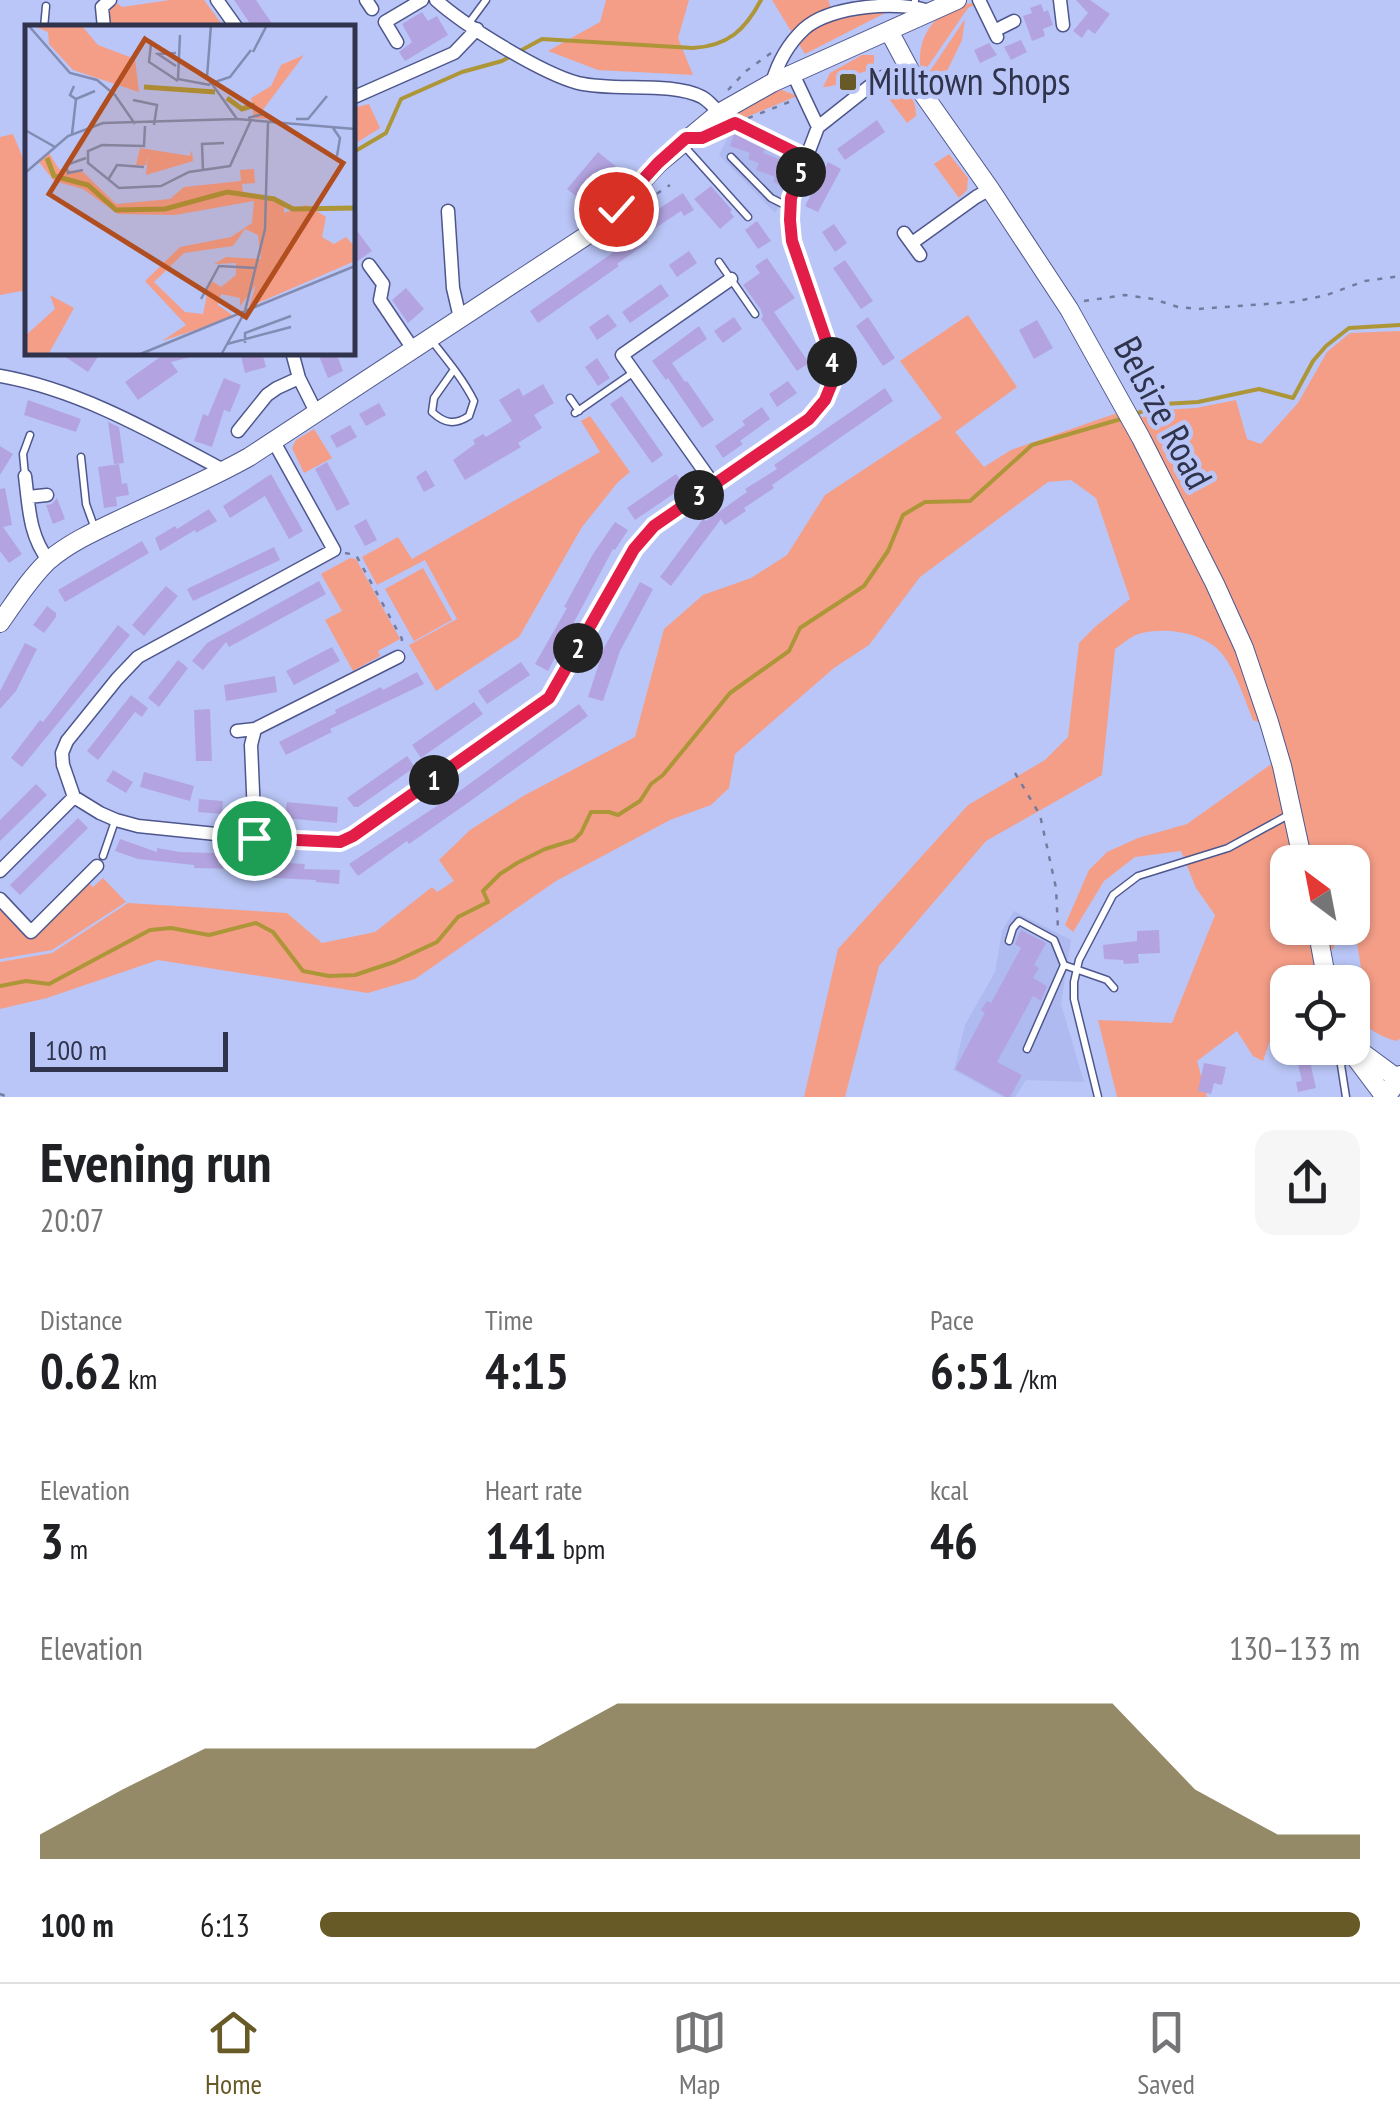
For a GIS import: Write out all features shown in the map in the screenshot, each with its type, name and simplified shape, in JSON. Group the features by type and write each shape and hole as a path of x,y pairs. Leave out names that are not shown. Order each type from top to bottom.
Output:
{"street":[{"path":"104,25 102,6 110,0"},
{"path":"217,0 235,25"},
{"path":"397,42 384,22 422,0"},
{"path":"436,0 551,73 601,88 688,92 706,98 716,109"},
{"path":"772,83 786,48 807,26 838,9 872,2 920,4 957,0"},
{"path":"980,0 996,34 1014,21"},
{"path":"1060,0 1063,25"},
{"path":"0,623 49,561 95,530 225,471 274,442 592,232 716,109 889,31 920,4"},
{"path":"355,97 454,54 473,26"},
{"name":"Belsize Road","path":"889,31 937,114 1069,309 1141,438 1244,648 1269,722 1300,845"},
{"path":"811,132 886,74 909,68"},
{"path":"274,442 334,550 138,657 117,678 67,741 62,753 62,765 74,796 100,813 138,826 340,842 549,698 634,549 654,526 809,419 825,400 834,378 827,342 792,241 790,207 811,132 804,96 792,74"},
{"path":"912,244 990,189"},
{"path":"448,211 452,288 460,318"},
{"path":"369,264 382,284 380,300 413,349"},
{"path":"714,485 622,356 731,279"},
{"path":"293,355 317,414"},
{"path":"0,376 25,380 118,416 225,471"},
{"path":"238,431 267,395 299,378"},
{"path":"25,476 33,534 49,561"},
{"path":"28,497 47,494"},
{"path":"237,731 255,729 398,656"},
{"path":"254,838 251,745 255,729"},
{"path":"0,871 74,796"},
{"path":"0,899 31,932 100,861"},
{"path":"1369,1065 1394,1090"}],"lane":[{"path":"473,26 486,0"},
{"path":"44,25 46,6"},
{"path":"681,142 748,217"},
{"path":"731,157 771,198 790,207"},
{"path":"719,262 755,314"},
{"path":"430,338 474,401 470,416 454,423 441,420 432,412 434,398 453,371"},
{"path":"570,398 577,412 634,372"},
{"path":"25,476 24,454 30,434"},
{"path":"81,457 86,504 95,530"},
{"path":"1098,1097 1074,999 1074,982 1078,960 1114,895 1138,876 1228,848 1293,813"},
{"path":"100,861 116,820"},
{"path":"1009,941 1019,922 1054,940 1064,965 1108,980 1114,988"},
{"path":"1027,1050 1064,965"},
{"path":"1340,1065 1346,1097"}],"path":[{"path":"716,109 746,71 767,54 786,48"},
{"path":"804,96 735,123 806,158"},
{"path":"768,110 770,116"},
{"path":"639,206 670,185"},
{"path":"1069,309 1085,301 1125,295 1198,309 1294,302 1400,276"},
{"path":"334,550 356,555 402,639 398,656"},
{"path":"1015,773 1040,814 1056,888 1059,916 1054,940"},
{"path":"0,1094 8,1097"}],"shaded area":[{"path":"204,0 223,25 109,25 108,10 117,3 122,7"},
{"path":"606,0 689,0 678,38 693,75 598,70 548,51 600,22"},
{"path":"772,0 828,0 834,16 891,10 805,54"},
{"path":"972,3 922,75 921,49 930,27 947,11"},
{"path":"965,19 962,40 936,94 926,77"},
{"path":"862,55 874,55 874,70 823,87 830,73"},
{"path":"887,83 912,98 916,116 907,123 881,88"},
{"path":"782,90 797,96 699,137 749,103"},
{"path":"369,104 380,128 355,144 355,108"},
{"path":"733,127 754,133 798,157 788,190 775,213 719,155"},
{"path":"13,134 25,163 25,290 0,295 0,137"},
{"path":"949,154 968,178 967,190 959,198 934,164"},
{"path":"968,315 1017,387 955,432 984,467 1011,450 1120,412 1144,417 1162,410 1236,400 1247,439 1261,444 1298,403 1327,352 1350,333 1400,331 1400,1039 1390,1039 1370,1029 1370,965 1361,965 1357,945 1370,945 1370,845 1270,845 1270,945 1334,945 1334,948 1319,960 1320,965 1270,965 1270,1041 1263,1061 1253,1056 1237,1031 1197,1061 1207,1097 1117,1097 1098,1020 1172,1023 1215,915 1196,888 1181,851 1135,857 1104,881 1073,932 1065,925 1089,870 1107,852 1187,824 1288,752 1281,731 1253,720 1232,670 1216,647 1186,634 1152,631 1115,649 1102,775 986,841 879,966 845,1097 804,1097 838,949 968,805 1045,760 1068,737 1079,643 1130,599 1096,498 1071,480 1048,482 920,577 869,645 834,668 735,754 729,788 711,805 670,820 556,881 415,979 368,993 158,960 47,998 0,1009 0,962 52,953 128,903 287,913 322,943 375,932 432,887 437,892 454,881 439,860 470,830 525,795 635,737 664,629 703,595 751,578 787,555 825,495 942,418 900,361"},
{"path":"590,416 630,472 582,527 519,637 436,691 409,645 457,619 425,560 377,585 362,557 398,537 412,559 600,452 581,421"},
{"path":"314,429 332,458 304,473 292,448 296,440"},
{"path":"350,558 356,559 400,639 353,671 325,620 342,611 321,574"},
{"path":"423,568 452,620 414,641 385,589"},
{"path":"103,878 126,902 52,950 0,959 0,906 31,936 88,883 93,887"},
{"path":"1014,911 1071,940 1061,1004 1084,1082 1026,1080 1015,1097 1003,1097 954,1070 965,1025 995,972 1002,931"}],"building":[{"path":"234,0 256,0 273,25 251,25"},
{"path":"1076,0 1090,0 1110,14 1095,34 1088,29 1082,38 1073,31 1088,13"},
{"path":"1041,4 1044,12 1048,10 1053,25 1043,29 1045,36 1032,41 1023,16"},
{"path":"422,12 428,21 437,16 448,35 405,61 399,52 412,42 402,24"},
{"path":"1021,40 1027,52 1011,60 1004,47"},
{"path":"989,43 997,55 980,63 974,50"},
{"path":"877,120 885,132 845,160 837,149"},
{"path":"735,131 751,137 749,142 765,148 763,153 779,159 777,165 791,170 785,187 773,182 775,177 756,170 759,163 748,159 750,153 730,146"},
{"path":"598,152 629,177 596,212 567,189"},
{"path":"828,162 841,169 818,212 805,206"},
{"path":"711,186 734,217 720,229 694,199"},
{"path":"683,193 694,210 684,216 681,211 654,229 646,217"},
{"path":"757,221 771,241 758,249 745,230"},
{"path":"834,224 847,243 835,252 822,232"},
{"path":"355,228 372,251 355,263"},
{"path":"639,230 648,242 538,323 530,311"},
{"path":"689,251 697,263 677,277 669,265"},
{"path":"767,258 795,298 774,312 809,363 797,371 743,285 760,273 755,266"},
{"path":"845,260 873,301 861,309 833,268"},
{"path":"661,284 669,296 630,323 622,312"},
{"path":"406,288 424,309 408,323 392,300"},
{"path":"608,314 617,326 597,340 589,327"},
{"path":"734,317 742,329 723,343 714,331"},
{"path":"868,317 895,358 883,366 856,326"},
{"path":"1037,320 1053,348 1034,359 1019,330"},
{"path":"699,326 707,339 672,363 714,420 702,428 652,361"},
{"path":"62,355 99,355 88,372"},
{"path":"163,355 195,355 171,362 178,372 138,400 125,382"},
{"path":"241,355 263,356 266,367 245,373"},
{"path":"337,355 343,371 328,378 319,356"},
{"path":"597,358 610,378 598,386 585,367"},
{"path":"224,378 241,385 230,412 224,410 212,447 194,441 203,414 208,416"},
{"path":"788,381 797,393 777,407 769,394"},
{"path":"543,384 554,403 534,415 542,428 518,443 521,447 465,480 453,460 475,444 473,440 512,421 499,400 519,388 523,396"},
{"path":"885,388 893,401 772,485 774,488 744,508 746,511 725,525 721,519 671,586 660,577 703,519 706,521 747,492 745,489 777,469 774,465"},
{"path":"622,396 663,455 652,463 610,404"},
{"path":"28,400 81,419 76,432 24,415"},
{"path":"379,403 386,415 366,426 359,414"},
{"path":"762,407 770,419 723,458 715,446"},
{"path":"108,422 119,427 124,463 114,464"},
{"path":"350,425 357,437 337,448 330,436"},
{"path":"0,446 13,454 0,475"},
{"path":"327,462 350,504 337,511 315,469"},
{"path":"119,464 122,484 127,483 129,495 116,497 117,506 104,508 98,467"},
{"path":"426,470 435,486 424,492 416,477"},
{"path":"271,474 303,531 289,539 265,496 230,518 223,506"},
{"path":"676,474 685,486 635,520 627,508"},
{"path":"5,488 12,525 3,527 22,554 9,563 0,551 0,489"},
{"path":"57,498 65,519 53,524 46,505"},
{"path":"209,509 217,521 160,551 155,538"},
{"path":"366,519 377,540 365,546 354,526"},
{"path":"615,522 628,530 613,549 548,671 535,664 593,554"},
{"path":"142,541 149,553 65,602 58,590"},
{"path":"274,547 280,560 193,601 187,589"},
{"path":"319,581 326,594 229,647 226,642 203,670 192,661 207,643"},
{"path":"640,582 653,589 620,651 603,701 588,697 604,648"},
{"path":"166,586 178,596 144,636 132,625"},
{"path":"47,606 56,617 44,633 33,625"},
{"path":"118,625 130,635 22,767 11,758"},
{"path":"25,643 37,649 16,691 0,709 0,691"},
{"path":"332,647 340,661 294,685 286,671"},
{"path":"178,660 188,668 159,707 148,698"},
{"path":"521,662 530,675 487,704 478,691"},
{"path":"417,672 424,684 286,755 279,742 336,713 335,710"},
{"path":"275,676 277,692 226,701 224,685"},
{"path":"131,695 148,708 142,717 135,712 98,760 87,751"},
{"path":"474,702 483,714 421,758 412,745"},
{"path":"579,704 588,716 409,844 407,841 358,876 349,864 461,790"},
{"path":"210,709 212,761 196,761 194,710"},
{"path":"407,756 415,767 354,807 347,798"},
{"path":"113,770 133,782 126,793 106,781"},
{"path":"144,772 194,786 190,801 140,787"},
{"path":"36,784 47,795 0,841 0,820"},
{"path":"199,799 223,801 222,814 198,812"},
{"path":"287,802 338,807 337,823 285,818"},
{"path":"78,818 88,828 20,895 10,885"},
{"path":"120,839 157,852 157,848 244,854 243,869 194,868 138,859 115,851"},
{"path":"253,861 340,870 339,884 252,877"},
{"path":"1021,930 1046,943 1034,965 1039,968 1033,978 1047,986 1041,1001 1033,996 997,1062 1022,1075 1010,1097 1006,1097 955,1069 985,1013 981,1010 987,1001 991,1003 1021,948 1015,944"},
{"path":"1159,930 1160,953 1138,954 1139,963 1104,959 1103,945 1137,941 1137,931"},
{"path":"1204,1063 1226,1067 1222,1085 1214,1083 1211,1094 1198,1091"},
{"path":"1298,1065 1311,1065 1316,1088 1298,1092 1296,1082 1302,1081"}],"waterway":[{"path":"520,51 542,39 705,47 734,34 749,20 761,0"},
{"path":"355,151 386,133 401,99 511,56"},
{"path":"1135,414 1164,404 1198,402 1259,389 1293,398 1313,361 1349,328 1400,325"},
{"path":"0,986 26,981 49,984 150,930 171,928 209,935 256,923 273,932 303,971 329,976 355,975 437,942 458,917 488,902 483,891 500,874 545,849 574,840 591,812 618,815 640,801 730,693 789,651 800,628 864,586 888,551 903,515 925,502 970,501 1032,445 1121,419"}],"place":[{"name":"Milltown Shops","path":"848,82"}],"route":[{"path":"254,838 340,842 353,836 549,698 643,537 809,419 825,400 834,378 831,355 792,241 790,220 791,198 806,158 735,123 702,138 686,138 616,209"}]}
